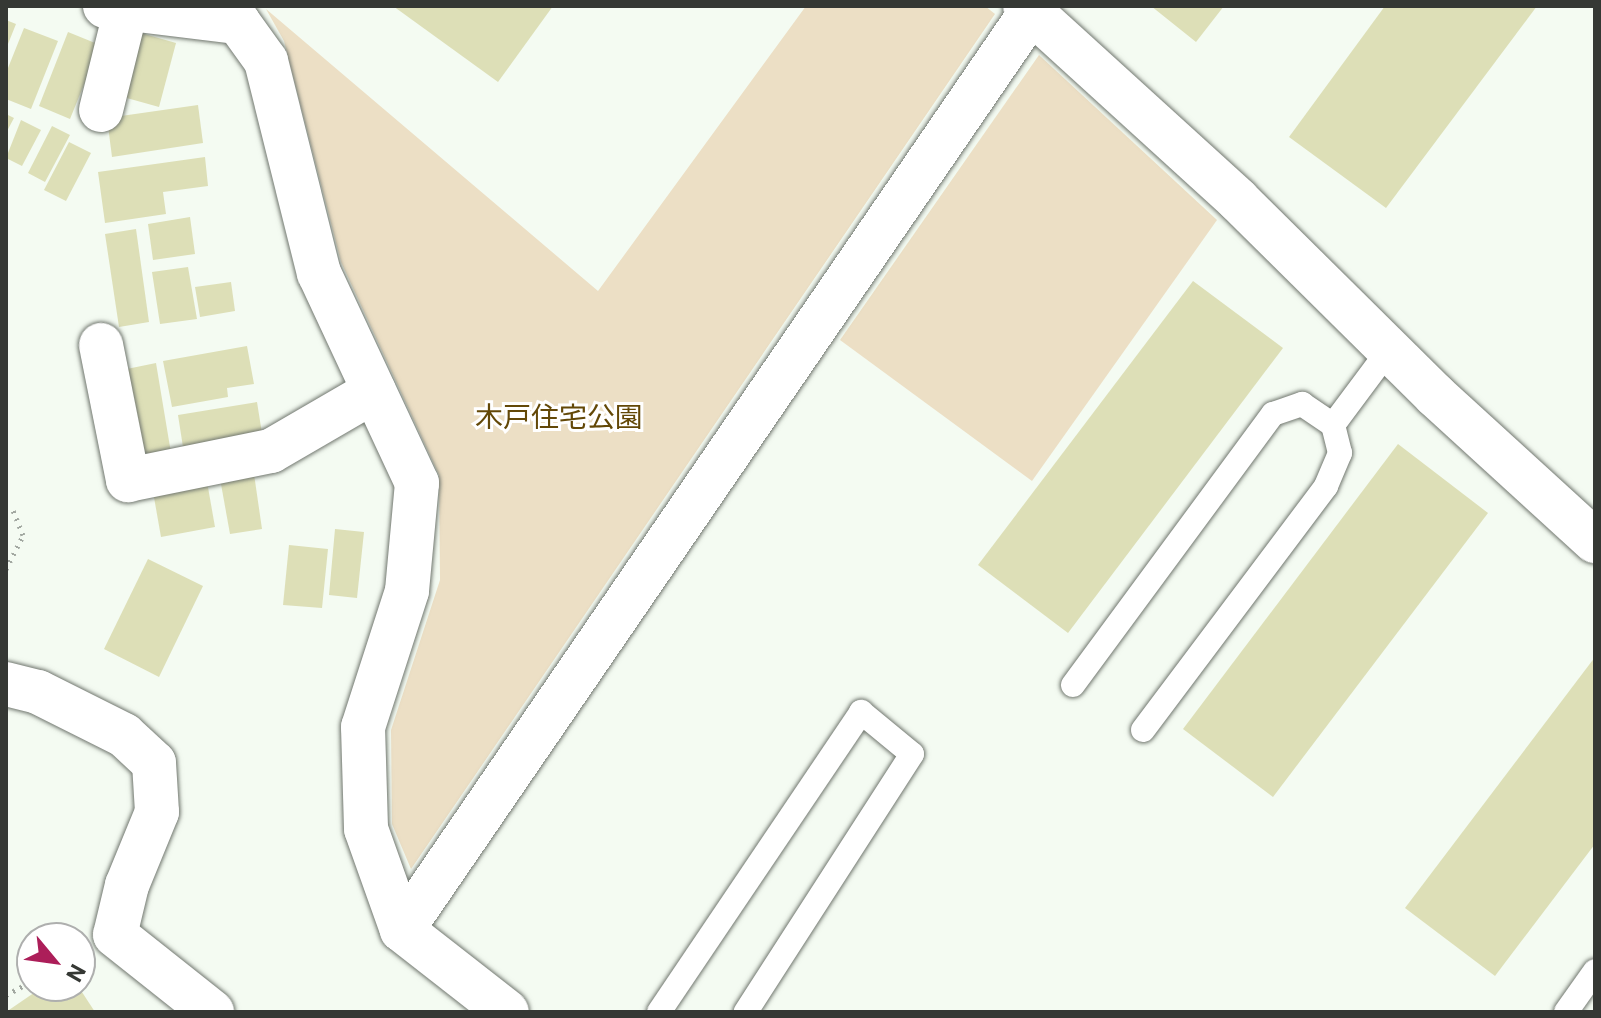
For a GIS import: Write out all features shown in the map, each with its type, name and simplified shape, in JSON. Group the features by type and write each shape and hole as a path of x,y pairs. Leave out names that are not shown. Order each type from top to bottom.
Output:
{"street":[{"path":"101,110 115,7 229,14 266,61 319,273 417,483 407,591 363,727 366,829 402,930 507,1012"},
{"path":"402,930 1028,9 1238,200 1389,350 1595,541"},
{"path":"101,345 128,480 271,451 374,391"},
{"path":"6,684 38,692 124,735 154,763 157,812 127,885 115,935 212,1012"}],"lane":[{"path":"1333,425 1389,350"},
{"path":"1073,685 1273,414 1302,404 1333,425 1340,453 1326,486 1143,730"},
{"path":"659,1012 861,712 912,754 746,1012"},
{"path":"1566,1012 1595,971"}],"path":[{"path":"6,569 23,535 12,508"}],"green space":[{"name":"木戸住宅公園","path":"806,6 985,6 995,14 411,869 392,824 391,730 440,580 439,475 341,262 284,41 266,9 598,291"},
{"path":"1039,55 1217,220 1032,481 840,340"}],"building":[{"path":"393,6 553,6 498,82"},
{"path":"1151,6 1224,6 1196,42"},
{"path":"1385,6 1537,6 1386,208 1289,137"},
{"path":"6,20 16,24 6,49"},
{"path":"24,28 58,41 31,109 6,99 6,73"},
{"path":"134,31 176,43 159,107 116,95"},
{"path":"68,32 100,45 70,119 39,106"},
{"path":"198,105 203,143 112,157 107,118"},
{"path":"6,114 14,118 6,133"},
{"path":"21,120 41,130 22,166 6,158"},
{"path":"52,126 70,135 45,182 28,173"},
{"path":"69,142 91,153 66,201 44,190"},
{"path":"205,157 208,186 163,192 166,214 105,223 98,172"},
{"path":"190,217 195,254 153,260 148,224"},
{"path":"136,229 149,322 119,327 105,234"},
{"path":"188,267 197,319 160,324 152,272"},
{"path":"1193,281 1283,348 1068,633 978,565"},
{"path":"231,282 235,311 200,317 195,287"},
{"path":"247,346 254,384 227,388 228,397 172,407 163,361"},
{"path":"156,363 172,459 135,466 117,371"},
{"path":"257,402 264,446 185,460 178,415"},
{"path":"1398,444 1488,513 1273,797 1183,729"},
{"path":"253,467 262,529 230,534 219,473"},
{"path":"206,476 215,527 161,537 152,486"},
{"path":"335,529 364,532 357,598 329,595"},
{"path":"289,545 328,549 322,608 283,605"},
{"path":"148,559 203,586 159,677 104,649"},
{"path":"1595,657 1595,844 1495,976 1405,908"},
{"path":"21,1002 88,1002 95,1012 6,1012"}]}
